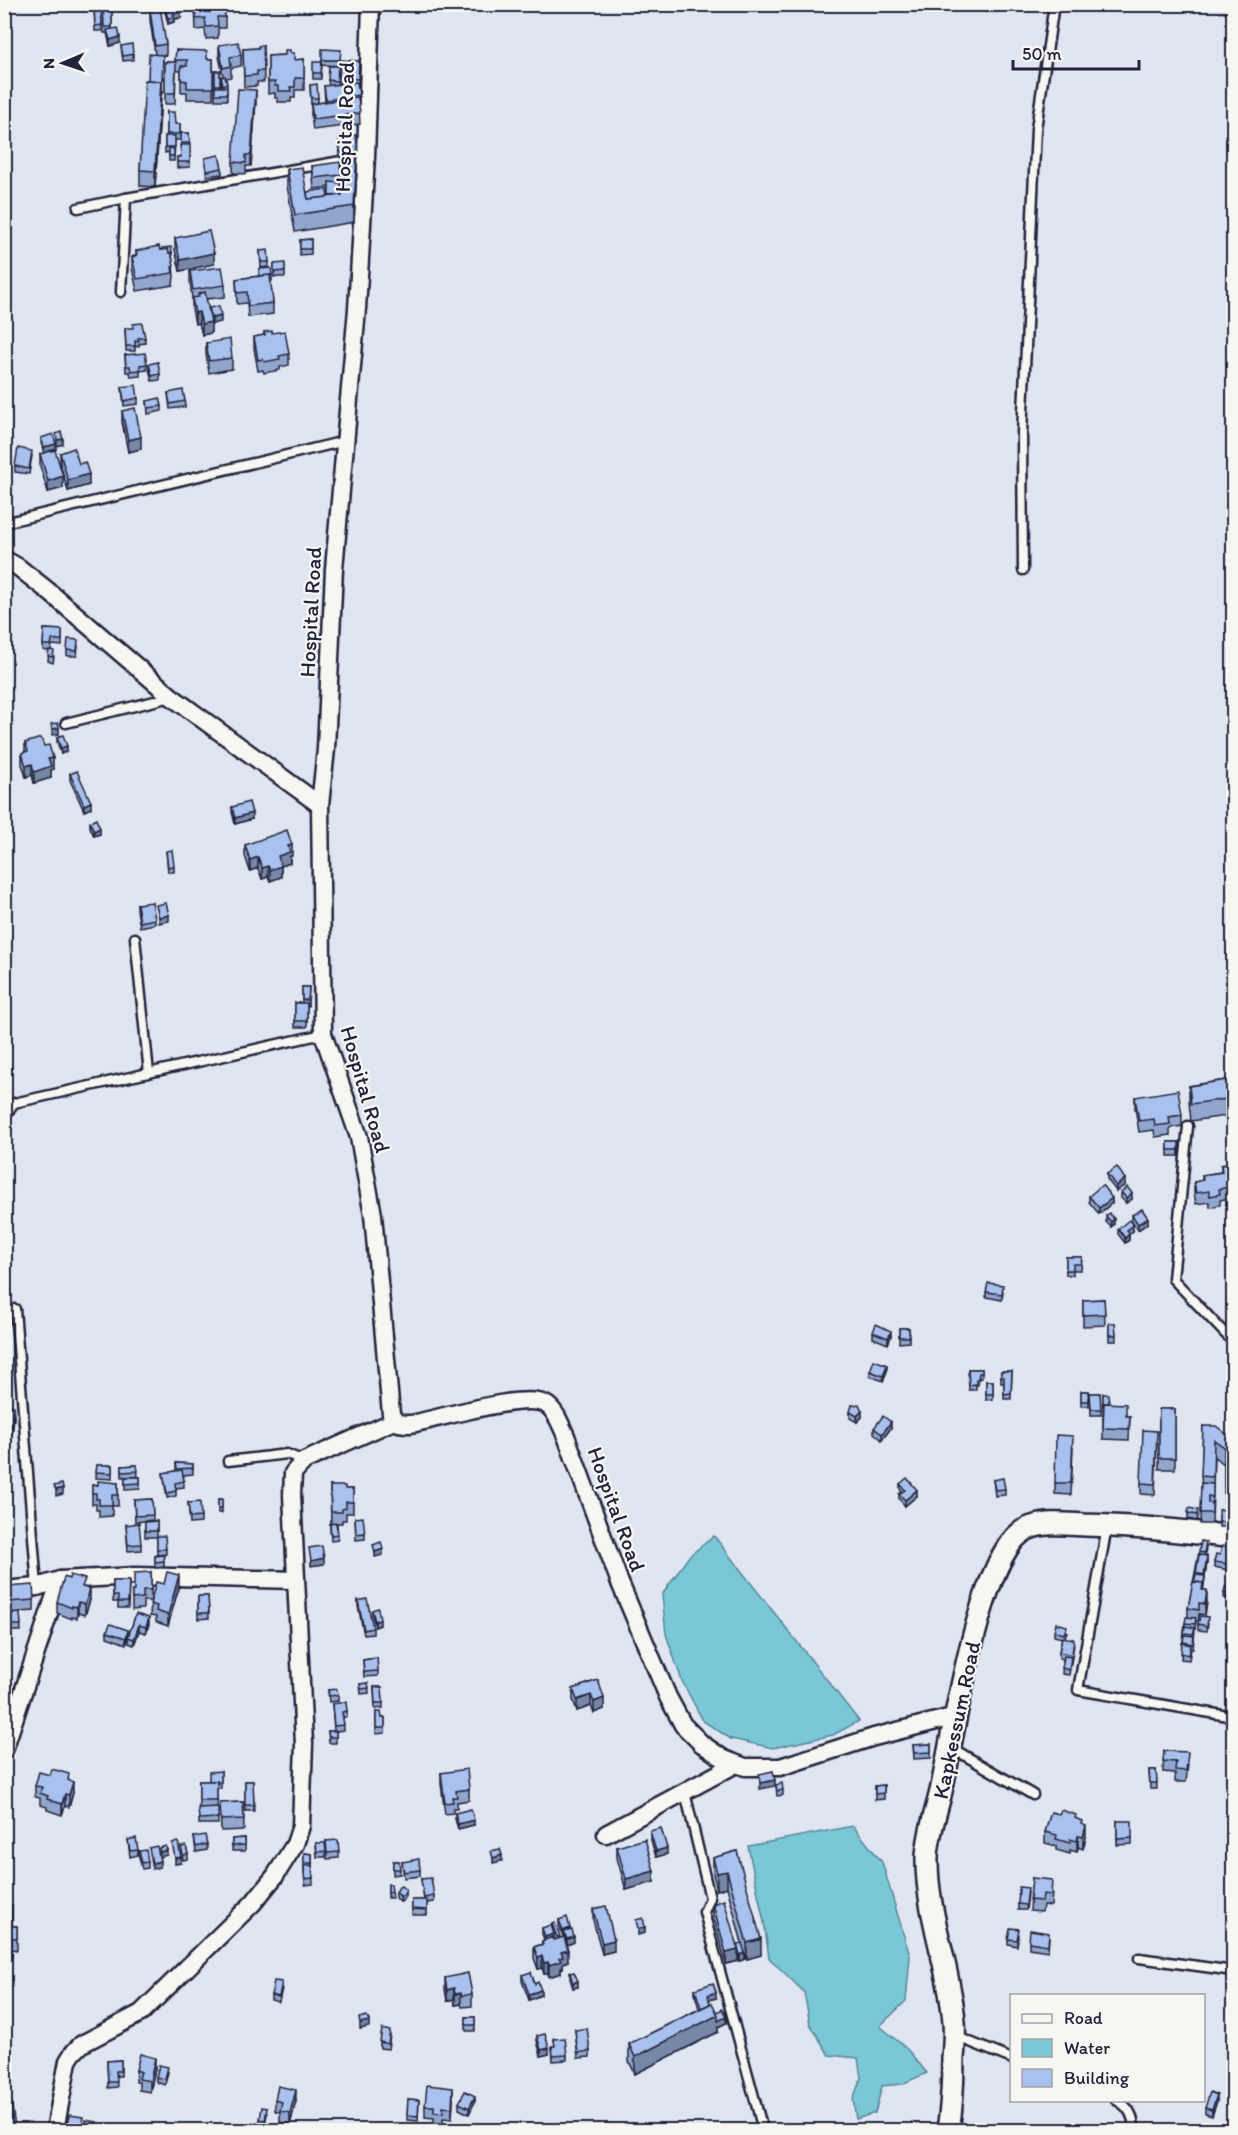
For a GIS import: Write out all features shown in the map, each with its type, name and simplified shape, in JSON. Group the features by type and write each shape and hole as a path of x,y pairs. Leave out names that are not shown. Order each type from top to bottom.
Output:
{"street":[{"name":"Hospital Road","path":"371,4 366,156 357,309 334,569 326,748 320,805 323,1034 359,1137 365,1170 381,1283 387,1389 391,1414 398,1424 411,1424 528,1400 548,1405 556,1414 566,1436 620,1583 682,1725 724,1760 745,1767 780,1767 874,1737 956,1716"},
{"path":"4,559 47,590 172,697 320,805"},
{"path":"55,2130 68,2061 73,2053 82,2044 141,2013 254,1904 275,1876 294,1844 302,1826 304,1744 292,1480 296,1468 304,1461 394,1421"},
{"name":"Kapkessum Road","path":"948,2130 952,2106 954,2023 928,1883 927,1856 930,1833 982,1606 996,1567 1009,1546 1025,1529 1046,1524 1142,1526 1233,1537"},
{"path":"4,1590 37,1587 60,1580 135,1576 296,1580"},
{"path":"4,1750 60,1580"},
{"path":"606,1834 736,1764"}],"lane":[{"path":"1023,570 1022,434 1036,129 1054,4"},
{"path":"78,208 366,156"},
{"path":"121,292 126,198"},
{"path":"4,523 345,441"},
{"path":"66,723 172,697"},
{"path":"135,938 149,1073"},
{"path":"4,1118 14,1103 323,1034"},
{"path":"1188,1126 1173,1279 1233,1343"},
{"path":"15,1309 37,1587"},
{"path":"228,1461 286,1455 304,1461"},
{"path":"1107,1526 1078,1690 1233,1717"},
{"path":"950,1747 1033,1795"},
{"path":"685,1792 710,1898 705,1912 763,2130"},
{"path":"1139,1958 1233,1971"},
{"path":"954,2036 1010,2059"},
{"path":"1120,2102 1124,2104 1134,2120 1134,2130"}],"water":[{"path":"714,1536 859,1721 833,1735 773,1748 731,1739 703,1721 682,1681 666,1634 662,1595 689,1556"},
{"path":"853,1826 882,1862 910,1956 906,2001 880,2026 907,2049 927,2073 902,2084 882,2086 875,2113 856,2119 853,2099 861,2078 858,2058 829,2055 810,2024 804,1992 769,1958 748,1846"}],"building":[{"path":"94,4 101,4 102,25 95,26"},
{"path":"103,4 112,4 112,27 104,27"},
{"path":"164,4 179,4 181,12 168,18"},
{"path":"195,4 224,4 225,17 217,17 218,26 206,27 205,18 196,19"},
{"path":"160,7 166,44 155,46 150,9"},
{"path":"118,28 120,37 110,40 107,30"},
{"path":"238,42 241,55 230,57 231,66 223,68 219,45"},
{"path":"132,44 133,54 123,56 121,46"},
{"path":"263,45 264,71 257,71 257,75 244,76 243,49 259,48 258,46"},
{"path":"322,49 341,50 340,60 322,60"},
{"path":"176,50 207,51 207,59 213,59 213,88 187,88 187,81 181,80 181,66 187,66 187,60 175,60"},
{"path":"285,50 294,53 294,60 304,59 304,78 295,78 295,87 290,87 291,91 278,91 275,82 268,82 268,56 285,55"},
{"path":"149,54 163,55 162,83 148,80"},
{"path":"340,60 359,61 358,79 339,78"},
{"path":"165,62 176,62 175,93 165,93"},
{"path":"313,62 322,62 321,73 313,73"},
{"path":"329,66 338,66 337,81 328,80"},
{"path":"215,71 220,71 220,85 215,85"},
{"path":"225,76 227,84 223,85 221,77"},
{"path":"145,80 161,81 155,171 140,170"},
{"path":"357,82 359,95 326,100 324,86"},
{"path":"317,84 318,98 311,98 310,85"},
{"path":"215,87 227,87 227,94 215,94"},
{"path":"238,89 256,90 251,155 246,155 246,163 233,162"},
{"path":"358,97 360,113 313,119 311,104"},
{"path":"167,112 174,112 175,124 180,124 180,134 167,134"},
{"path":"181,133 189,133 190,143 181,143"},
{"path":"356,135 358,151 340,152 339,136"},
{"path":"165,136 175,136 175,147 165,147"},
{"path":"180,145 190,145 190,162 177,162 177,157 181,157"},
{"path":"169,148 174,149 174,156 169,156"},
{"path":"357,153 354,206 295,215 287,169 302,167 308,199 342,195 342,157"},
{"path":"219,155 222,168 207,171 205,158"},
{"path":"340,162 341,175 314,178 312,166"},
{"path":"329,182 341,183 341,195 329,196"},
{"path":"327,189 328,197 308,199 307,192"},
{"path":"209,231 214,253 180,260 175,238"},
{"path":"311,239 311,249 300,249 300,240"},
{"path":"159,246 160,250 168,249 169,253 171,252 173,273 137,279 132,257 137,255 136,251"},
{"path":"171,247 172,252 169,253 168,249 162,250 162,248"},
{"path":"268,250 269,262 261,262 260,251"},
{"path":"285,263 285,271 274,272 274,264"},
{"path":"222,267 225,285 193,290 190,271"},
{"path":"271,268 272,275 260,276 259,269"},
{"path":"270,275 273,303 248,306 247,292 237,293 236,279"},
{"path":"205,292 211,322 202,324 199,312 195,313 192,298 199,297 198,294"},
{"path":"219,306 221,316 212,318 209,308"},
{"path":"142,323 145,338 138,338 139,341 135,341 135,346 126,346 125,328 133,328 133,324"},
{"path":"272,331 272,333 285,331 289,354 279,356 280,359 264,362 263,359 258,360 254,337"},
{"path":"230,339 232,358 209,361 206,343"},
{"path":"145,353 147,364 140,365 140,370 131,371 130,366 126,366 125,355"},
{"path":"158,362 160,374 152,376 149,364"},
{"path":"136,385 138,398 124,401 122,387"},
{"path":"183,390 185,401 170,404 168,393"},
{"path":"160,398 162,406 148,408 147,401"},
{"path":"135,408 141,437 128,440 122,411"},
{"path":"61,432 63,439 57,440 56,434"},
{"path":"53,434 56,444 44,447 41,438"},
{"path":"18,448 32,451 29,469 15,466"},
{"path":"74,448 79,464 85,462 89,474 68,480 60,453"},
{"path":"55,450 63,476 48,481 40,454"},
{"path":"44,629 62,630 62,640 52,640 51,645 43,645"},
{"path":"68,639 78,640 77,651 67,650"},
{"path":"49,650 54,651 53,657 48,656"},
{"path":"58,723 59,728 52,729 51,724"},
{"path":"63,735 67,746 61,748 57,737"},
{"path":"41,738 44,746 49,745 53,758 48,759 51,766 34,772 32,764 26,766 22,753 28,751 25,743"},
{"path":"77,771 91,802 84,805 70,774"},
{"path":"249,802 252,813 235,818 232,807"},
{"path":"96,819 100,828 94,831 90,822"},
{"path":"287,830 292,845 288,846 290,852 278,856 281,866 270,870 268,866 262,868 258,857 250,860 245,845"},
{"path":"172,850 174,866 168,867 166,851"},
{"path":"152,902 155,919 140,922 137,904"},
{"path":"166,903 169,915 159,917 156,905"},
{"path":"302,987 309,987 308,1000 302,1000"},
{"path":"295,1003 307,1003 307,1021 295,1021"},
{"path":"1233,1079 1233,1098 1191,1104 1189,1086"},
{"path":"1178,1090 1182,1115 1169,1117 1170,1124 1155,1126 1154,1119 1139,1121 1135,1097"},
{"path":"1168,1142 1179,1142 1179,1150 1168,1150"},
{"path":"1233,1163 1233,1195 1229,1187 1219,1189 1220,1194 1210,1196 1209,1191 1196,1193 1194,1182 1203,1180 1202,1175 1222,1172 1221,1165"},
{"path":"1117,1167 1125,1179 1116,1186 1107,1174"},
{"path":"1102,1185 1112,1198 1099,1208 1089,1196"},
{"path":"1127,1187 1132,1193 1126,1198 1121,1192"},
{"path":"1142,1209 1148,1218 1138,1224 1132,1215"},
{"path":"1109,1213 1114,1219 1111,1222 1106,1216"},
{"path":"1129,1220 1133,1225 1127,1230 1129,1234 1125,1238 1118,1229"},
{"path":"1066,1257 1082,1257 1081,1264 1073,1264 1073,1270 1066,1270"},
{"path":"988,1283 1003,1285 1002,1294 986,1292"},
{"path":"1104,1299 1105,1314 1083,1315 1083,1300"},
{"path":"1109,1323 1115,1323 1116,1335 1109,1335"},
{"path":"876,1324 891,1331 888,1338 873,1332"},
{"path":"899,1328 909,1328 909,1337 899,1337"},
{"path":"874,1360 887,1365 883,1376 870,1371"},
{"path":"968,1369 982,1369 982,1373 979,1373 976,1379 976,1384 969,1385"},
{"path":"1001,1371 1012,1371 1011,1393 1004,1394 1004,1377 1001,1377"},
{"path":"986,1381 993,1381 993,1394 986,1394"},
{"path":"1081,1391 1089,1391 1089,1401 1081,1401"},
{"path":"1090,1393 1100,1393 1101,1409 1091,1409"},
{"path":"1103,1394 1108,1394 1109,1403 1103,1404"},
{"path":"1104,1403 1126,1404 1126,1416 1130,1416 1129,1429 1103,1428"},
{"path":"859,1404 862,1411 857,1416 850,1412 852,1405"},
{"path":"4,1405 14,1406 12,1423 4,1422"},
{"path":"1159,1409 1175,1409 1175,1458 1159,1458"},
{"path":"883,1416 891,1422 882,1434 874,1428"},
{"path":"1203,1426 1216,1426 1233,1439 1233,1486 1224,1486 1224,1447 1214,1440 1213,1477 1201,1476"},
{"path":"1143,1430 1157,1431 1155,1484 1141,1483"},
{"path":"1056,1435 1073,1436 1071,1483 1055,1483"},
{"path":"176,1463 193,1464 193,1468 177,1469"},
{"path":"97,1465 112,1465 112,1473 96,1472"},
{"path":"137,1465 138,1471 122,1472 122,1466"},
{"path":"182,1470 184,1481 175,1483 176,1491 167,1493 163,1473"},
{"path":"125,1477 140,1477 140,1483 125,1484"},
{"path":"907,1478 917,1490 905,1500 899,1494 905,1490 900,1484"},
{"path":"1003,1478 1005,1489 995,1490 993,1480"},
{"path":"98,1481 118,1483 118,1495 112,1495 112,1505 99,1505 96,1493 92,1493 92,1485 98,1485"},
{"path":"1201,1483 1213,1484 1213,1497 1208,1496 1208,1503 1212,1503 1212,1513 1200,1513"},
{"path":"62,1484 63,1488 56,1490 54,1486"},
{"path":"330,1486 345,1486 345,1489 353,1489 353,1502 346,1502 346,1508 342,1509 342,1512 331,1512"},
{"path":"152,1499 153,1515 135,1516 134,1500"},
{"path":"218,1499 222,1499 222,1508 218,1508"},
{"path":"1233,1499 1233,1507 1228,1507 1228,1500"},
{"path":"200,1502 201,1517 190,1518 188,1503"},
{"path":"1189,1508 1198,1510 1197,1515 1188,1513"},
{"path":"1219,1510 1229,1510 1229,1522 1219,1522"},
{"path":"363,1517 365,1533 356,1534 355,1518"},
{"path":"157,1521 157,1531 145,1531 145,1522"},
{"path":"139,1523 141,1544 128,1545 126,1525"},
{"path":"336,1523 338,1534 331,1535 330,1524"},
{"path":"157,1536 165,1536 166,1549 157,1549"},
{"path":"1201,1541 1206,1542 1204,1553 1199,1552"},
{"path":"381,1542 383,1549 375,1552 373,1545"},
{"path":"322,1546 324,1558 311,1561 309,1548"},
{"path":"1222,1546 1231,1547 1228,1564 1214,1562 1216,1554 1220,1555"},
{"path":"164,1555 164,1561 155,1562 155,1556"},
{"path":"1199,1555 1207,1556 1204,1575 1196,1573"},
{"path":"151,1572 151,1590 143,1590 143,1598 132,1599 134,1573"},
{"path":"167,1572 179,1575 168,1615 156,1611 157,1606 150,1604 156,1582 164,1584"},
{"path":"70,1575 85,1579 82,1587 90,1589 85,1604 78,1602 77,1607 72,1606 72,1608 57,1602 64,1577 69,1579"},
{"path":"1196,1575 1205,1576 1203,1587 1203,1583 1194,1582"},
{"path":"1233,1578 1233,1610 1228,1610"},
{"path":"113,1581 129,1581 128,1602 118,1602 118,1596 113,1596"},
{"path":"1193,1582 1203,1583 1202,1590 1207,1590 1205,1604 1199,1603 1199,1610 1188,1608"},
{"path":"33,1585 34,1600 7,1602 6,1587"},
{"path":"1225,1587 1232,1588 1231,1594 1224,1593"},
{"path":"198,1596 208,1596 209,1613 198,1613"},
{"path":"367,1599 373,1628 364,1630 358,1601"},
{"path":"378,1608 380,1620 375,1621 372,1610"},
{"path":"20,1613 21,1625 8,1625 8,1614"},
{"path":"136,1614 149,1618 146,1627 139,1625 134,1639 128,1637"},
{"path":"1200,1616 1208,1617 1207,1626 1198,1624"},
{"path":"1186,1617 1196,1618 1195,1624 1185,1623"},
{"path":"1056,1623 1067,1626 1064,1634 1054,1631"},
{"path":"1230,1623 1233,1623 1233,1631 1229,1630"},
{"path":"110,1624 128,1630 126,1638 107,1632"},
{"path":"1185,1626 1195,1628 1193,1634 1184,1633"},
{"path":"4,1629 7,1629 8,1637 4,1637"},
{"path":"1184,1635 1194,1636 1193,1644 1183,1642"},
{"path":"1062,1637 1074,1639 1072,1655 1059,1652"},
{"path":"1182,1643 1191,1645 1189,1655 1181,1653"},
{"path":"1064,1656 1071,1657 1069,1670 1062,1668"},
{"path":"377,1658 378,1671 364,1672 363,1660"},
{"path":"598,1680 604,1698 594,1702 591,1695 577,1700 573,1689"},
{"path":"368,1683 369,1688 361,1689 360,1684"},
{"path":"374,1687 382,1687 383,1703 375,1703"},
{"path":"337,1689 338,1695 329,1696 328,1690"},
{"path":"346,1702 347,1711 342,1712 344,1725 334,1726 332,1704"},
{"path":"376,1712 381,1712 382,1718 385,1718 385,1728 376,1728"},
{"path":"328,1731 336,1731 336,1737 329,1737"},
{"path":"931,1744 931,1752 914,1753 913,1745"},
{"path":"1164,1751 1188,1752 1186,1771 1175,1770 1176,1762 1163,1761"},
{"path":"52,1769 69,1774 68,1780 73,1782 69,1795 65,1794 62,1804 47,1799 48,1796 40,1793 42,1787 35,1786 39,1772 50,1775"},
{"path":"467,1769 469,1789 456,1791 457,1797 452,1797 453,1802 445,1803 441,1773"},
{"path":"1149,1770 1156,1770 1157,1783 1150,1783"},
{"path":"221,1771 221,1782 209,1781 209,1772"},
{"path":"773,1771 775,1780 760,1783 759,1774"},
{"path":"199,1781 217,1781 217,1800 199,1800"},
{"path":"245,1781 253,1781 254,1805 245,1805"},
{"path":"782,1783 783,1790 777,1791 776,1785"},
{"path":"884,1785 884,1793 875,1794 875,1786"},
{"path":"243,1802 244,1819 221,1820 220,1803"},
{"path":"218,1807 218,1818 199,1819 198,1808"},
{"path":"471,1809 474,1820 458,1824 455,1813"},
{"path":"1061,1810 1076,1815 1075,1818 1086,1826 1083,1837 1078,1836 1077,1841 1070,1839 1070,1843 1056,1839 1057,1835 1045,1832 1051,1812 1059,1814"},
{"path":"1117,1821 1132,1821 1132,1838 1117,1839"},
{"path":"661,1828 667,1848 656,1851 650,1831"},
{"path":"205,1835 207,1844 196,1847 194,1837"},
{"path":"136,1838 138,1850 130,1851 128,1840"},
{"path":"245,1838 245,1845 232,1846 232,1839"},
{"path":"645,1839 654,1871 626,1879 617,1847"},
{"path":"338,1840 339,1852 327,1853 326,1841"},
{"path":"178,1842 181,1857 175,1858 172,1843"},
{"path":"316,1843 325,1843 326,1851 317,1852"},
{"path":"157,1846 160,1861 152,1863 149,1848"},
{"path":"166,1846 167,1850 160,1852 159,1848"},
{"path":"186,1846 188,1854 183,1855 181,1847"},
{"path":"500,1849 502,1855 493,1858 491,1851"},
{"path":"146,1850 148,1862 142,1863 139,1851"},
{"path":"737,1851 761,1939 747,1943 727,1871 717,1873 713,1858"},
{"path":"304,1853 312,1854 312,1863 304,1863"},
{"path":"419,1859 420,1870 404,1872 402,1862"},
{"path":"393,1861 399,1861 400,1869 393,1869"},
{"path":"312,1865 313,1878 305,1879 304,1866"},
{"path":"431,1878 434,1896 424,1898 421,1879"},
{"path":"1032,1878 1052,1880 1051,1895 1043,1894 1042,1901 1030,1900"},
{"path":"388,1884 391,1884 392,1892 388,1893"},
{"path":"401,1886 406,1890 403,1896 396,1892"},
{"path":"1019,1887 1028,1888 1026,1905 1018,1904"},
{"path":"412,1900 427,1900 427,1910 412,1909"},
{"path":"724,1900 738,1950 726,1953 713,1904"},
{"path":"12,1905 12,1926 17,1926 17,1938 12,1938 12,1946 4,1946 4,1906"},
{"path":"606,1906 614,1940 602,1943 593,1909"},
{"path":"567,1917 570,1928 563,1931 559,1920"},
{"path":"643,1918 645,1927 638,1929 636,1920"},
{"path":"555,1923 560,1936 557,1937 552,1924"},
{"path":"551,1925 554,1934 545,1937 542,1928"},
{"path":"1010,1928 1019,1929 1017,1940 1008,1939"},
{"path":"572,1930 574,1937 567,1939 564,1932"},
{"path":"1030,1930 1049,1933 1048,1945 1029,1942"},
{"path":"553,1937 554,1940 564,1937 568,1950 561,1952 563,1957 559,1958 561,1961 549,1965 548,1962 544,1963 542,1956 538,1958 534,1947"},
{"path":"742,1943 745,1953 740,1955 737,1944"},
{"path":"531,1972 535,1984 538,1982 541,1990 529,1994 522,1975"},
{"path":"574,1972 578,1981 573,1983 570,1973"},
{"path":"468,1973 472,1994 462,1996 461,1993 455,1994 454,1988 447,1990 445,1978"},
{"path":"274,1981 282,1982 279,1997 271,1995"},
{"path":"713,1983 716,1992 708,1995 710,2004 701,2008 695,1989"},
{"path":"712,2003 718,2015 635,2057 629,2044"},
{"path":"722,2009 726,2017 718,2021 717,2012"},
{"path":"367,2016 369,2021 360,2023 359,2018"},
{"path":"466,2017 475,2017 475,2025 466,2025"},
{"path":"587,2028 590,2051 578,2053 575,2030"},
{"path":"382,2029 390,2031 388,2044 380,2042"},
{"path":"545,2034 549,2048 541,2050 537,2036"},
{"path":"565,2038 567,2055 553,2056 554,2039"},
{"path":"140,2054 155,2058 150,2081 139,2079 141,2072 136,2070"},
{"path":"121,2060 121,2071 116,2071 117,2082 108,2082 107,2061"},
{"path":"159,2065 168,2067 165,2079 156,2077"},
{"path":"427,2085 453,2088 452,2108 443,2107 443,2113 434,2112 434,2106 425,2106"},
{"path":"278,2086 296,2090 290,2113 280,2111 282,2102 275,2100"},
{"path":"465,2091 475,2096 469,2108 459,2103"},
{"path":"1210,2092 1217,2095 1212,2110 1205,2108"},
{"path":"408,2099 419,2100 418,2116 407,2115"},
{"path":"11,2100 15,2127 4,2129 4,2101"},
{"path":"262,2107 267,2108 265,2120 260,2119"},
{"path":"69,2115 83,2117 81,2128 66,2130"},
{"path":"86,2120 97,2122 96,2129 85,2127"},
{"path":"462,2124 472,2124 472,2130 462,2130"}]}
